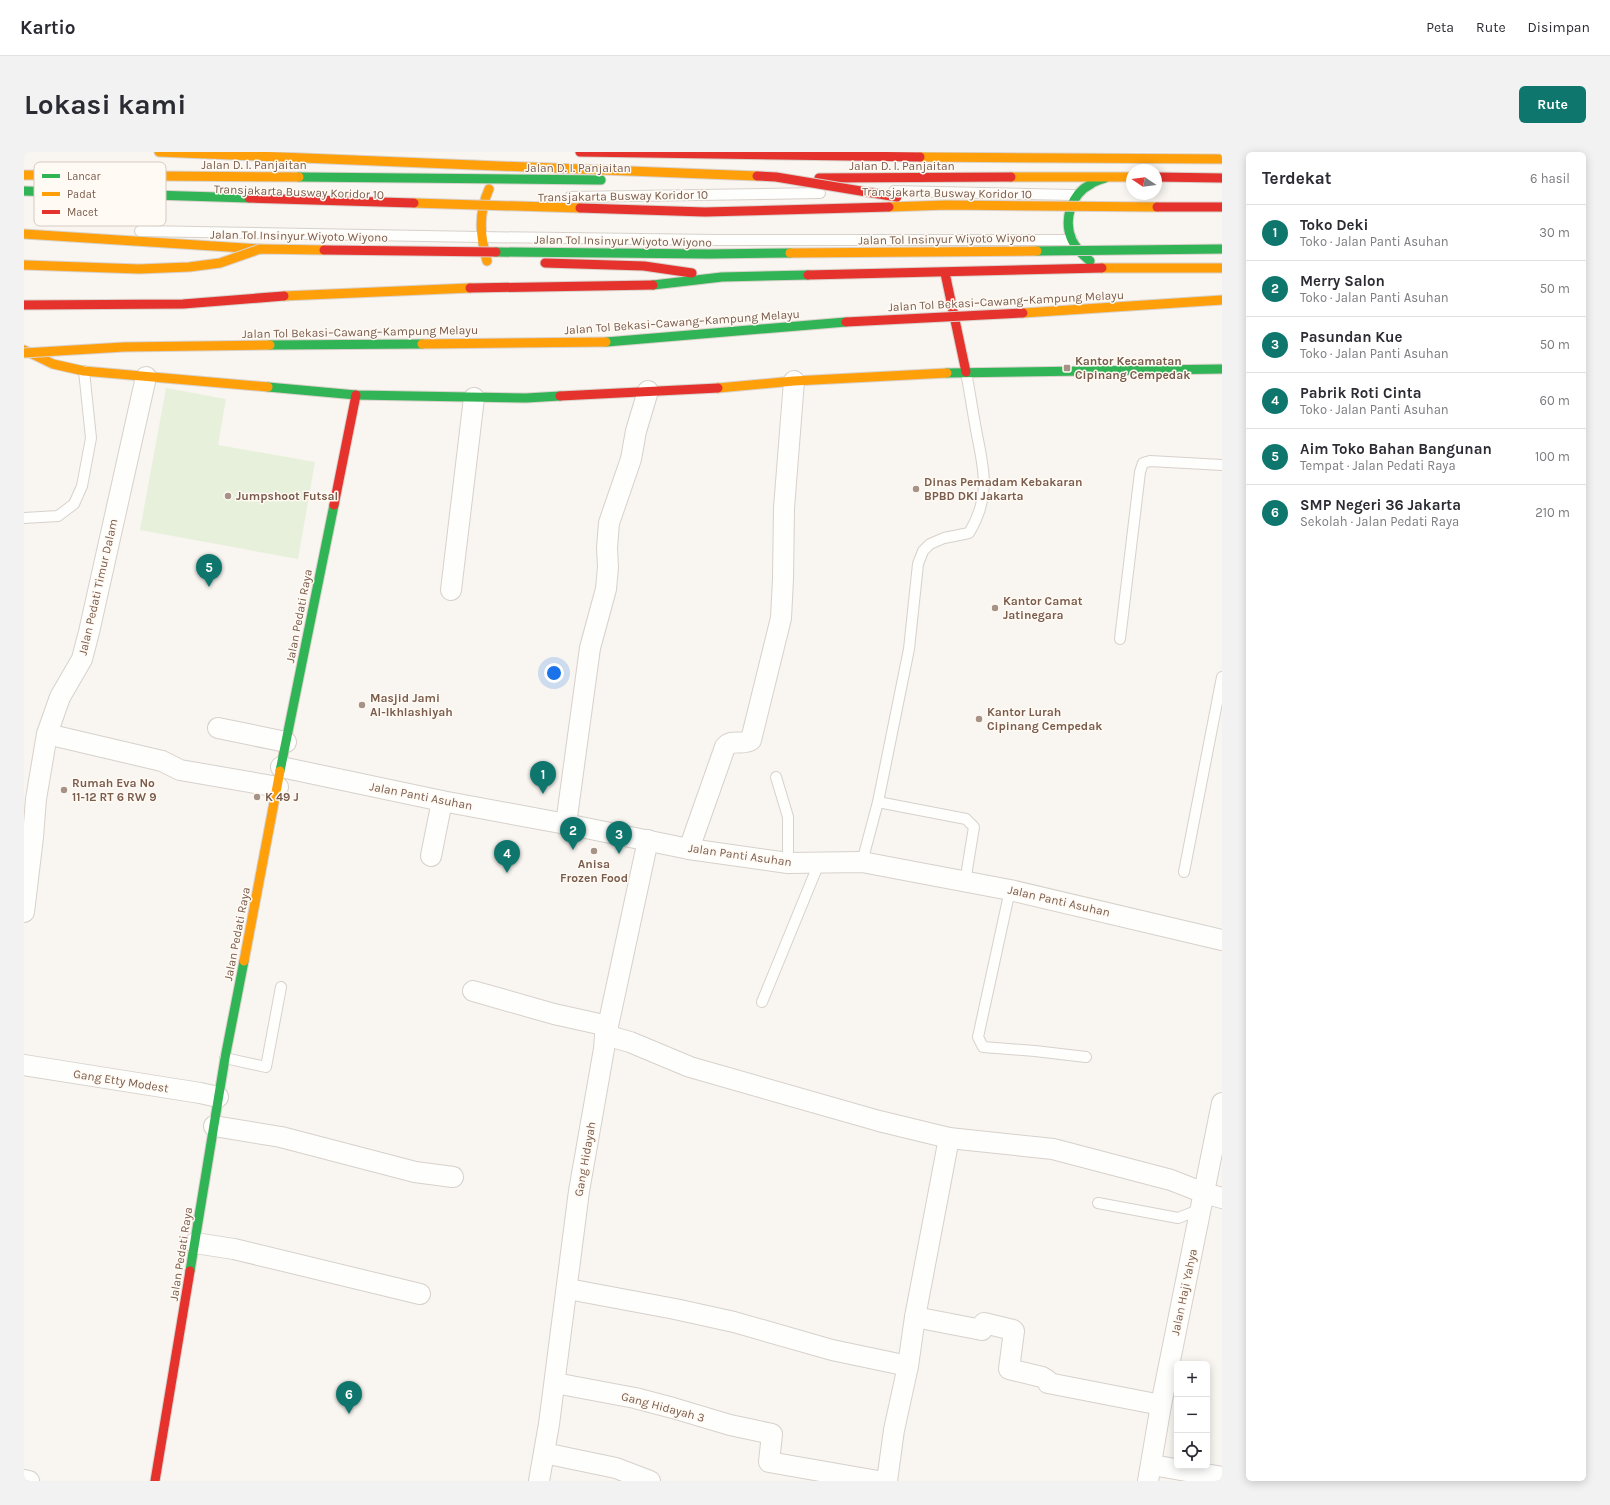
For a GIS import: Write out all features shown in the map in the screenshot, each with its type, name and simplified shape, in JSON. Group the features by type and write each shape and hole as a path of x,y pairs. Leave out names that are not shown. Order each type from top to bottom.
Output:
{"main road":[{"path":"159,152 776,176 946,205"},
{"path":"580,152 1182,155 1222,159"},
{"name":"Jalan D. I. Panjaitan","path":"24,176 34,176"},
{"name":"Jalan D. I. Panjaitan","path":"166,177 493,179 1126,177"},
{"path":"1110,177 1097,180 1086,186 1076,195 1071,205 1068,217 1068,228 1071,240 1081,254 1095,264 1112,268"},
{"path":"1162,177 1222,178"},
{"path":"487,261 480,237 479,219 484,199 493,179"},
{"path":"24,191 34,191"},
{"path":"166,195 705,212 946,205 1222,207"},
{"name":"Jalan Tol Insinyur Wiyoto Wiyono","path":"24,234 260,249 709,254 1222,249"},
{"path":"24,265 139,269 189,267 220,263 260,249"},
{"path":"24,257 149,261 258,260"},
{"path":"357,260 502,261"},
{"path":"534,262 644,266 722,277"},
{"path":"24,305 183,304 308,294 486,287 654,285 722,277 1112,268 1222,268"},
{"path":"945,273 966,372"},
{"name":"Jalan Tol Bekasi–Cawang–Kampung Melayu","path":"24,351 124,347 606,342 834,323 1023,313 1222,300"},
{"path":"24,351 44,361 64,368 84,371 356,395 474,398 526,398 966,372 1222,369"},
{"name":"Jalan Pedati Raya","path":"155,1481 225,1058 281,767 356,395"}],"street":[{"name":"Jalan Pedati Timur Dalam","path":"24,912 36,799 47,734 60,697 82,658 146,377"},
{"path":"689,849 725,747 734,742 748,742 751,740 781,618 784,508 794,381"},
{"path":"566,824 590,648 606,589 608,567 606,548 609,524 631,459 636,431 648,391"},
{"path":"451,590 474,398"},
{"path":"218,728 286,742"},
{"path":"47,734 162,761 180,770 278,787"},
{"name":"Jalan Panti Asuhan","path":"281,767 442,801 689,849 788,863 862,862 1010,890 1222,940"},
{"path":"431,856 442,801"},
{"name":"Gang Hidayah","path":"539,1481 568,1289 579,1191 607,1030 648,840"},
{"path":"472,991 607,1030 630,1042 690,1067 879,1121 949,1138 1053,1149 1171,1180 1209,1200"},
{"name":"Gang Etty Modest","path":"24,1065 218,1097"},
{"name":"Jalan Haji Yahya","path":"1150,1473 1160,1405 1209,1200 1222,1103"},
{"path":"214,1126 281,1137 415,1172 453,1177"},
{"path":"887,1481 894,1430 908,1366 949,1138"},
{"path":"195,1243 234,1249 420,1294"},
{"path":"568,1289 682,1310 734,1322 832,1350 908,1366"},
{"path":"916,1317 982,1330 984,1323 1013,1330 1009,1367 1010,1370 1042,1377 1047,1380 1048,1383 1160,1405"},
{"name":"Gang Hidayah 3","path":"555,1383 635,1398 730,1425 772,1433 773,1435 769,1462 878,1481"},
{"path":"544,1453 616,1468 650,1481"},
{"path":"1150,1473 1222,1477"},
{"path":"24,1480 29,1481"}],"lane":[{"name":"Transjakarta Busway Koridor 10","path":"24,182 34,182"},
{"name":"Transjakarta Busway Koridor 10","path":"166,187 484,199 917,191 1092,196"},
{"path":"24,226 122,231 480,237 710,240 1087,240"},
{"path":"24,518 58,516 74,504 82,486 91,438 84,371"},
{"path":"862,862 878,802 909,649 918,564 923,551 930,544 944,538 970,533 982,503 984,464 966,372"},
{"path":"1120,639 1142,463 1150,461 1222,465"},
{"path":"1184,872 1222,677"},
{"path":"776,777 788,817 788,863"},
{"path":"878,802 966,819 974,827 965,882"},
{"path":"762,1002 819,862"},
{"path":"1010,890 978,1037 980,1043 983,1047 994,1049 1035,1051 1086,1057"},
{"path":"225,1058 266,1067 281,987"},
{"path":"1098,1203 1178,1218 1209,1200"}],"green space":[{"name":"Jumpshoot Futsal","path":"166,388 226,399 218,445 315,462 298,559 140,530"}],"traffic: fast":[{"path":"299,177 601,180"},
{"path":"1090,261 1082,254 1072,240 1069,232 1069,216 1078,194 1084,188 1105,178"},
{"path":"24,191 34,191"},
{"path":"166,195 249,198"},
{"path":"1037,251 1222,249"},
{"path":"496,252 709,254 790,253"},
{"path":"653,285 722,277 808,275"},
{"path":"606,342 846,322"},
{"path":"270,345 422,344"},
{"path":"947,373 1222,369"},
{"path":"268,387 356,395 526,398 560,396"},
{"path":"280,771 334,505"},
{"path":"190,1271 225,1058 244,961"}],"traffic: slow":[{"path":"159,152 474,165"},
{"path":"920,157 1222,159"},
{"path":"474,165 757,176"},
{"path":"24,175 34,175"},
{"path":"166,176 299,177"},
{"path":"1011,177 1126,177"},
{"path":"487,261 481,225 483,207 489,189"},
{"path":"414,203 580,208"},
{"path":"889,207 946,205 1157,207"},
{"path":"24,234 260,249"},
{"path":"24,265 139,269 189,267 220,263 260,249 324,250"},
{"path":"790,253 1037,251"},
{"path":"1102,268 1222,268"},
{"path":"284,296 470,288"},
{"path":"1023,313 1222,300"},
{"path":"422,344 606,342"},
{"path":"24,353 124,347 270,345"},
{"path":"24,350 53,364 84,371 268,387"},
{"path":"718,388 794,381 947,373"},
{"path":"244,961 280,771"}],"traffic: jam":[{"path":"580,152 920,157"},
{"path":"757,176 776,177 897,197"},
{"path":"819,178 1011,177"},
{"path":"1162,177 1222,178"},
{"path":"249,198 414,203"},
{"path":"580,208 705,212 889,207"},
{"path":"1157,207 1222,207"},
{"path":"324,250 496,252"},
{"path":"545,263 644,266 692,273"},
{"path":"808,275 1102,268"},
{"path":"945,273 966,372"},
{"path":"470,288 653,285"},
{"path":"24,305 183,304 284,296"},
{"path":"846,322 1023,313"},
{"path":"560,396 718,388"},
{"path":"334,505 356,395"},
{"path":"155,1481 190,1271"}],"place":[{"name":"Kantor Kecamatan Cipinang Cempedak","path":"1067,368"},
{"name":"Dinas Pemadam Kebakaran BPBD DKI Jakarta","path":"916,489"},
{"name":"Jumpshoot Futsal","path":"228,496"},
{"name":"Aim Toko Bahan Bangunan","path":"209,587"},
{"name":"Kantor Camat Jatinegara","path":"995,608"},
{"name":"Masjid Jami Al-Ikhlashiyah","path":"362,705"},
{"name":"Kantor Lurah Cipinang Cempedak","path":"979,719"},
{"name":"Rumah Eva No 11-12 RT 6 RW 9","path":"64,790"},
{"name":"Toko Deki","path":"543,794"},
{"name":"K 49 J","path":"257,797"},
{"name":"Merry Salon","path":"573,850"},
{"name":"Anisa Frozen Food","path":"594,851"},
{"name":"Pasundan Kue","path":"619,854"},
{"name":"Pabrik Roti Cinta","path":"507,873"},
{"name":"SMP Negeri 36 Jakarta","path":"349,1414"}]}
